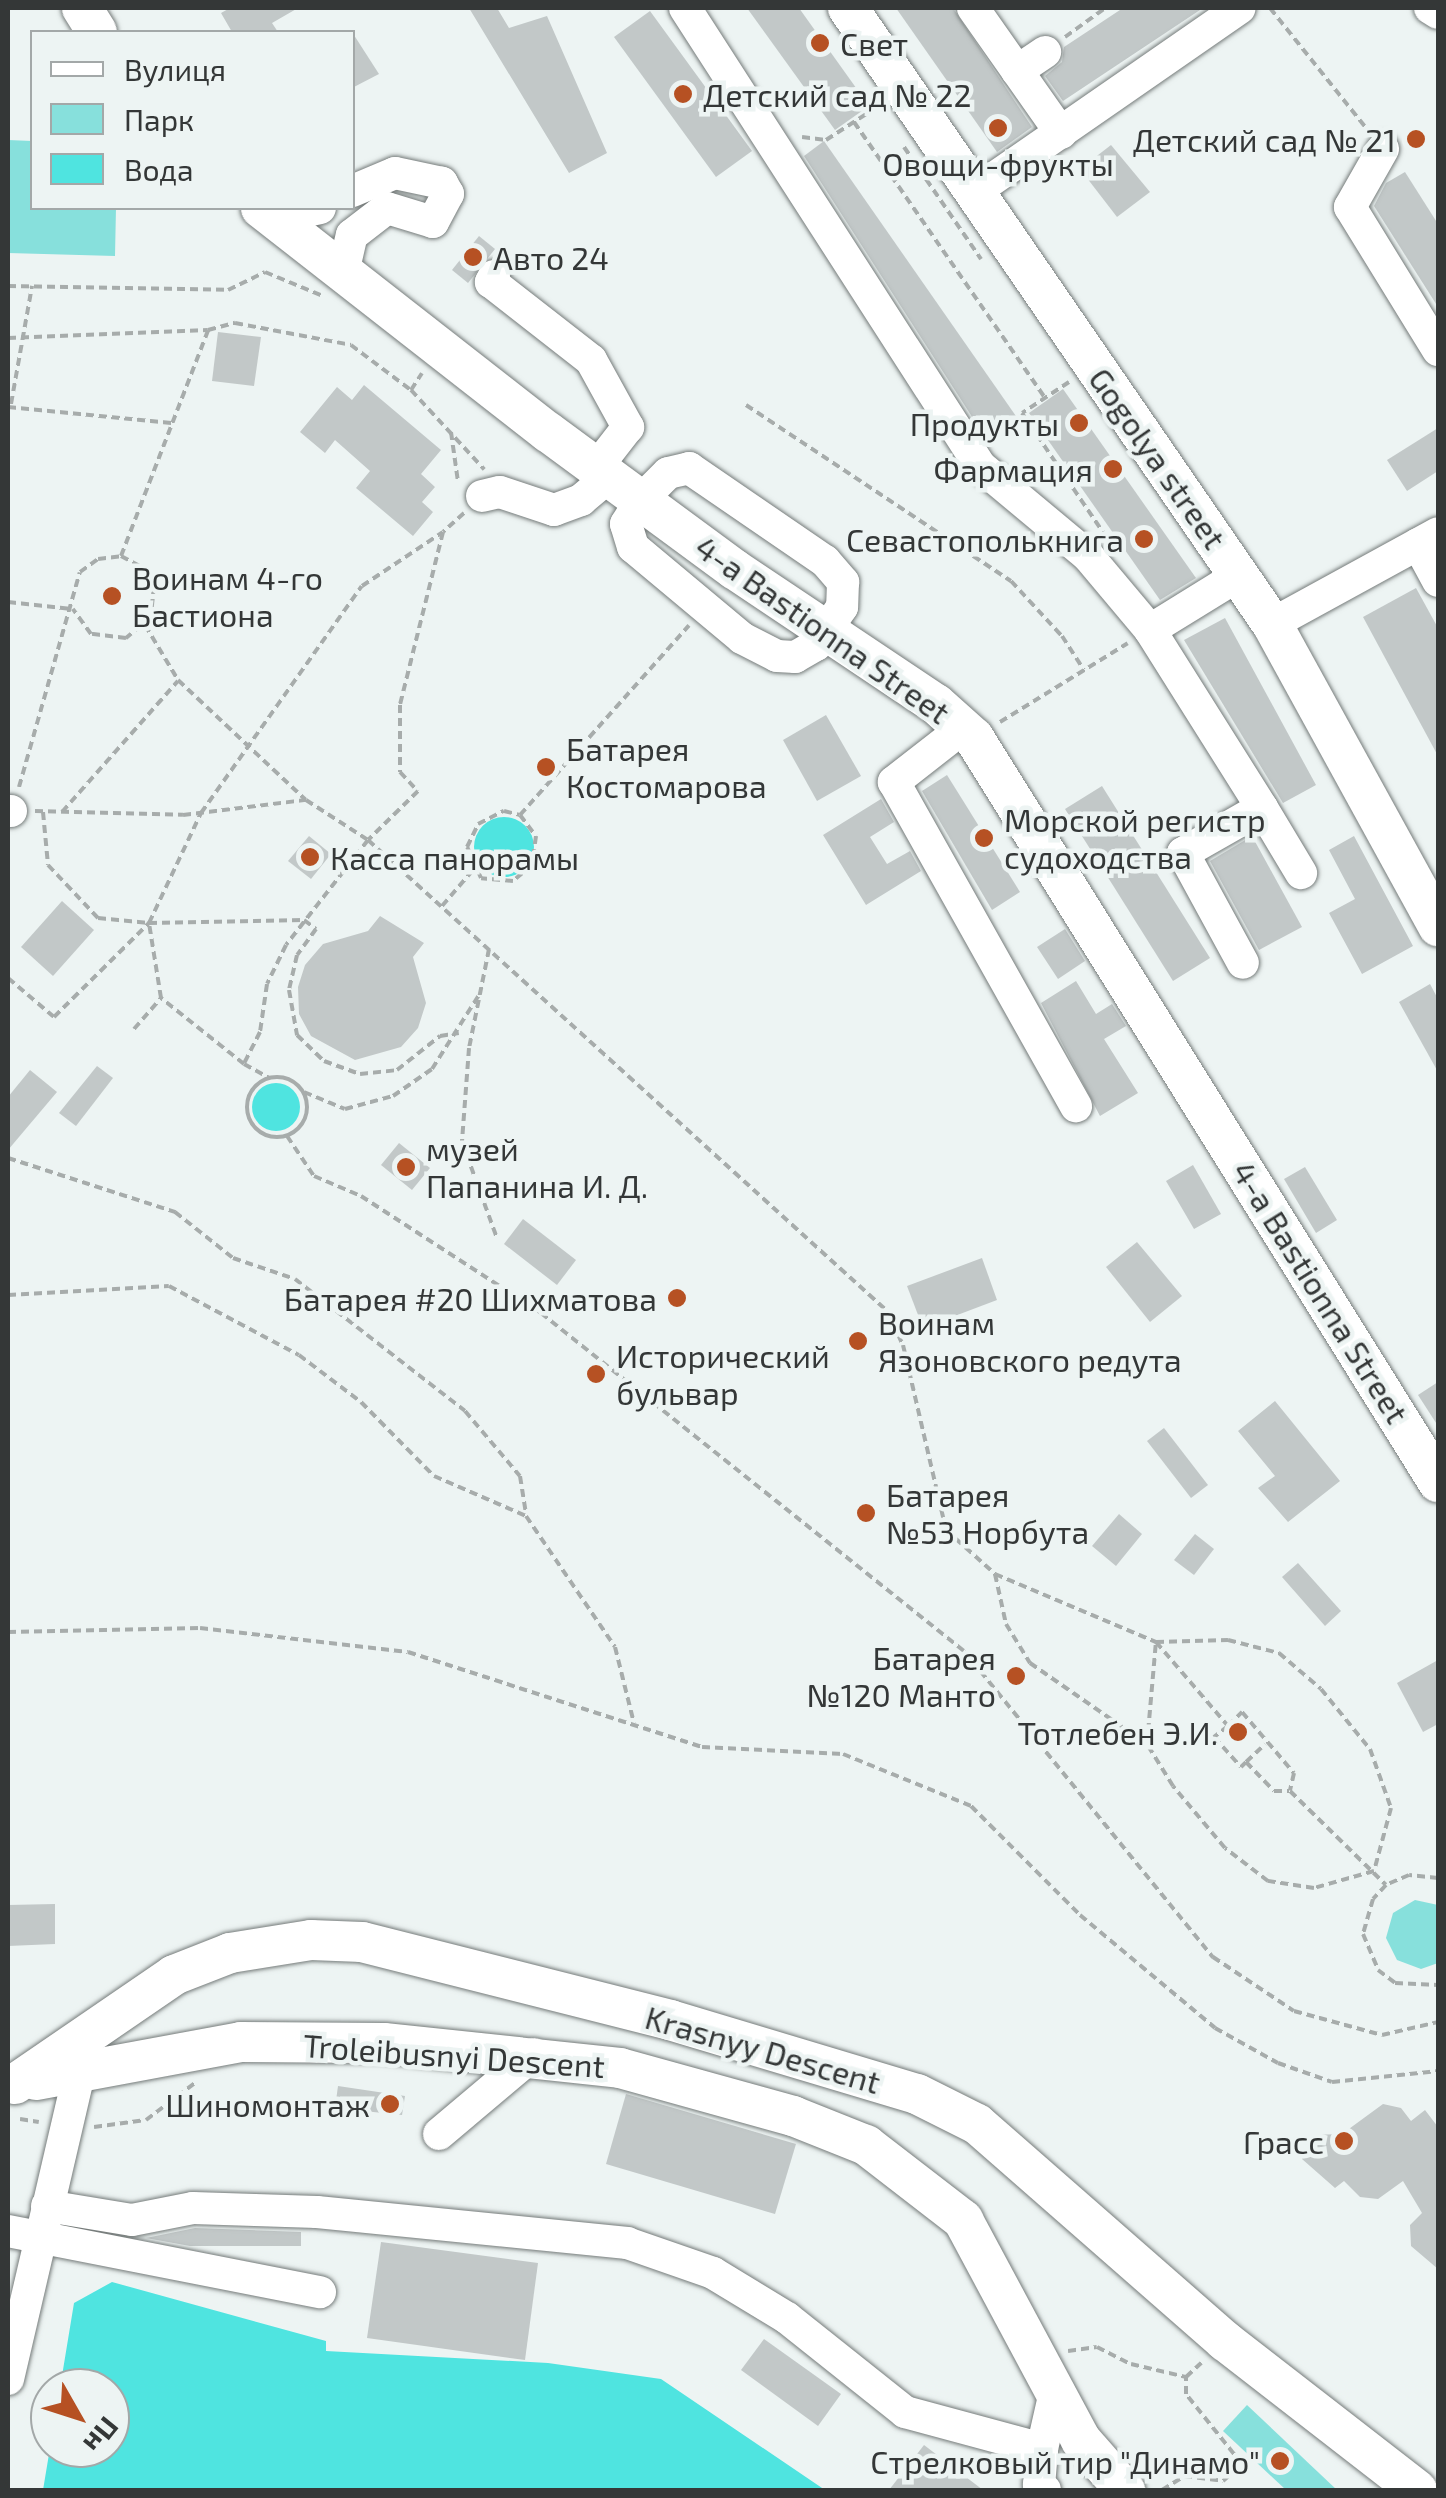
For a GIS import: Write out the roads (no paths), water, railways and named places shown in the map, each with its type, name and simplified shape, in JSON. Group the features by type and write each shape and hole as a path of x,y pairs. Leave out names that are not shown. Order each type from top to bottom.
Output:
{"main road":[{"path":"82,8 96,30"},
{"name":"Gogolya street","path":"848,8 984,185 1272,624 1438,926"},
{"name":"4-a Bastionna Street","path":"268,213 339,284 969,733 1438,1482"},
{"name":"Krasnyy Descent","path":"14,2096 174,1976 230,1952 295,1942 362,1942 670,2020 917,2094 977,2124 1225,2341 1417,2490"},
{"name":"Troleibusnyi Descent","path":"14,2096 80,2069 241,2042 534,2054 704,2089 866,2145 963,2220 1081,2440 1125,2490"}],"street":[{"path":"685,8 980,466 1088,556 1150,630 1301,873"},
{"path":"973,8 1062,133"},
{"path":"984,185 1240,8"},
{"path":"1430,8 1438,12"},
{"path":"1016,71 1045,52"},
{"path":"1383,148 1350,208 1438,350"},
{"path":"339,284 352,235 387,208 432,222 448,194 442,183 396,173 355,190"},
{"path":"268,213 299,210"},
{"path":"494,276 491,282 591,360 628,427 616,481"},
{"path":"472,505 500,492 554,510 616,481 689,468 771,522 844,582 842,607 827,631"},
{"path":"1272,624 1428,538 1438,580"},
{"path":"1150,630 1239,575"},
{"path":"969,733 894,782 1076,1106"},
{"path":"1244,963 1183,853 1262,808"},
{"path":"439,2134 534,2054"},
{"path":"8,2379 32,2224 66,2125 80,2069"},
{"path":"32,2224 132,2220 193,2208 317,2212 627,2243 713,2273 743,2291 904,2412 1042,2449"},
{"path":"32,2224 320,2292"},
{"path":"1044,2490 1039,2485 1047,2376"}],"water":[{"path":"504,817 525,826 534,847 525,868 504,877 483,868 474,847 483,826"},
{"path":"276,1083 293,1090 300,1107 293,1124 276,1131 259,1124 252,1107 259,1090"},
{"path":"112,2282 326,2341 326,2351 548,2363 661,2379 825,2490 43,2490 47,2468 130,2468 130,2368 63,2368 74,2303"}],"place":[{"name":"Свет","path":"820,43"},
{"name":"Детский сад № 22","path":"683,94"},
{"name":"Овощи-фрукты","path":"998,128"},
{"name":"Детский сад № 21","path":"1416,139"},
{"name":"Авто 24","path":"473,257"},
{"name":"Продукты","path":"1079,423"},
{"name":"Фармация","path":"1113,469"},
{"name":"Севастополькнига","path":"1144,539"},
{"name":"Воинам 4-го Бастиона","path":"112,596"},
{"name":"Батарея Костомарова","path":"546,767"},
{"name":"Морской регистр судоходства","path":"984,838"},
{"name":"Касса панорамы","path":"310,857"},
{"name":"музей Папанина И. Д.","path":"406,1167"},
{"name":"Батарея #20 Шихматова","path":"677,1298"},
{"name":"Воинам Язоновского редута","path":"858,1341"},
{"name":"Исторический бульвар","path":"596,1374"},
{"name":"Батарея №53 Норбута","path":"866,1513"},
{"name":"Батарея №120 Манто","path":"1016,1676"},
{"name":"Тотлебен Э.И.","path":"1238,1732"},
{"name":"Шиномонтаж","path":"390,2104"},
{"name":"Грасс","path":"1344,2141"},
{"name":"Стрелковый тир \"Динамо\"","path":"1280,2461"}]}
